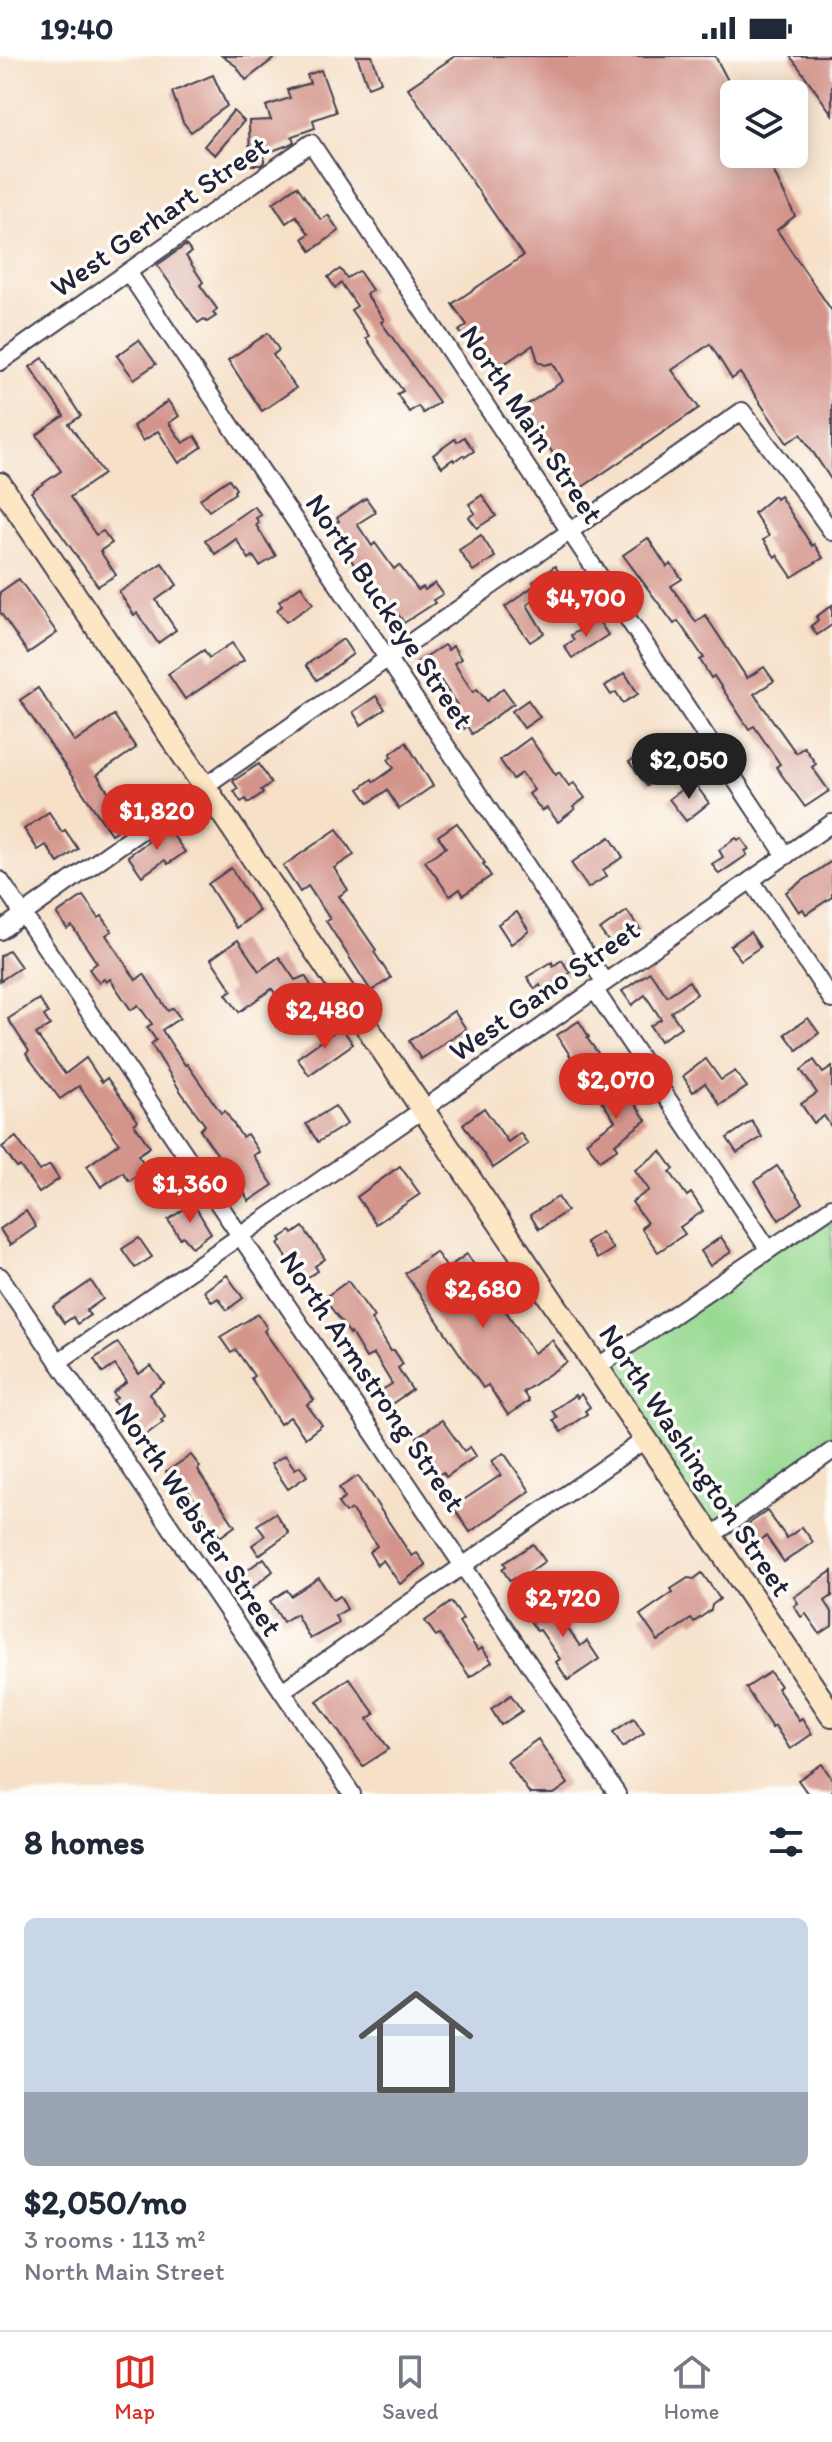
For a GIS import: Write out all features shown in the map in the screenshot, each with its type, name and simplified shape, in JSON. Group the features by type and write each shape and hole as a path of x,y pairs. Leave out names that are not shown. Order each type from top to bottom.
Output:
{"main road":[{"name":"North Washington Street","path":"0,484 832,1715"}],"street":[{"name":"West Gerhart Street","path":"0,362 311,143"},
{"name":"North Main Street","path":"311,143 786,856"},
{"name":"North Buckeye Street","path":"128,272 388,658 769,1250"},
{"path":"0,931 742,411 832,532"},
{"name":"West Gano Street","path":"58,1362 832,823"},
{"name":"North Armstrong Street","path":"0,880 617,1794"},
{"path":"751,880 832,1000"},
{"path":"597,1367 832,1207"},
{"name":"North Webster Street","path":"0,1276 352,1794"},
{"path":"282,1691 646,1439"},
{"path":"711,1536 832,1451"}],"green space":[{"path":"832,1206 832,1450 711,1536 597,1367"}],"building":[{"path":"222,56 277,56 246,80 236,66"},
{"path":"357,56 372,56 381,82 368,87"},
{"path":"455,56 715,56 728,80 720,80 720,168 772,168 795,216 777,230 832,311 832,481 801,434 787,443 740,373 732,379 710,344 672,370 699,408 578,490 522,408 563,381 553,363 545,365 538,361 533,345 496,369 475,338 468,342 459,331 467,325 452,304 523,256 408,88"},
{"path":"790,56 832,56 832,114 808,80"},
{"path":"321,70 336,112 313,120 315,128 292,136 294,142 264,154 261,165 250,165 249,121 271,120 266,106 290,98 287,90 310,83 307,75"},
{"path":"213,75 227,106 191,132 183,122 172,92"},
{"path":"233,111 244,121 215,155 204,146"},
{"path":"297,186 321,220 328,215 339,231 311,251 303,238 309,234 296,216 286,223 273,203"},
{"path":"186,245 191,252 186,256 203,282 200,285 217,309 213,313 216,316 207,322 204,319 198,323 157,265"},
{"path":"340,269 347,278 359,271 372,290 366,294 384,320 381,322 439,402 423,413 418,406 409,412 397,394 403,391 366,338 369,336 351,310 357,306 341,283 335,288 328,277"},
{"path":"268,333 279,350 273,355 296,388 262,411 228,360"},
{"path":"139,340 156,364 134,379 117,356"},
{"path":"43,358 81,416 69,424 104,474 70,497 96,535 103,531 112,543 100,551 116,575 98,586 31,492 61,471 37,435 64,416 30,367"},
{"path":"168,401 179,416 169,423 183,443 195,436 202,447 179,463 158,431 143,441 133,426"},
{"path":"464,437 474,451 442,467 433,455 455,439 457,442"},
{"path":"229,479 236,489 235,493 209,511 200,499"},
{"path":"482,495 496,516 477,528 469,517 475,513 469,504"},
{"path":"774,496 776,499 780,496 823,558 792,577 763,540 769,536 754,513"},
{"path":"366,498 376,512 357,524 372,546 375,543 394,569 399,565 418,590 423,587 425,590 435,583 443,594 433,600 435,603 404,623 389,601 385,604 359,572 330,527 339,521 337,518"},
{"path":"254,506 261,515 256,518 259,523 256,525 276,556 260,566 253,556 249,559 236,539 215,554 205,540"},
{"path":"481,535 495,557 473,571 459,550"},
{"path":"648,538 667,567 671,564 682,579 671,586 696,622 705,615 747,678 764,667 774,681 754,694 796,753 804,747 816,764 812,767 829,791 805,807 776,767 780,764 754,726 749,729 714,676 711,678 700,660 704,658 678,621 674,624 623,555"},
{"path":"162,563 177,585 156,600 176,630 158,643 119,592"},
{"path":"555,566 563,579 527,605 544,633 530,642 505,607"},
{"path":"19,579 57,633 28,653 0,612 0,592"},
{"path":"301,586 313,604 286,622 277,610 282,606 279,601"},
{"path":"832,605 832,625 817,635 811,626 818,620 816,617"},
{"path":"598,620 608,635 572,658 564,646 574,640 571,635"},
{"path":"343,639 353,654 317,680 306,665"},
{"path":"232,643 244,660 185,699 168,674 204,650 209,658"},
{"path":"444,645 448,650 453,646 461,659 454,663 473,692 477,689 487,701 503,688 514,703 472,734 455,717 458,715 453,708 457,705 435,672 424,676 416,663"},
{"path":"625,673 638,694 623,703 616,692 611,695 605,686"},
{"path":"38,688 75,742 114,715 136,748 97,775 129,822 111,834 20,700"},
{"path":"376,696 385,709 361,725 353,712"},
{"path":"528,700 540,717 524,728 512,711"},
{"path":"530,738 556,775 559,772 569,786 574,783 585,798 558,822 547,808 542,811 529,794 534,790 522,773 513,779 500,760"},
{"path":"406,742 433,786 399,809 387,790 369,803 359,789 394,768 388,759 392,756 390,754"},
{"path":"654,744 667,762 660,767 665,773 647,786 629,762"},
{"path":"259,764 271,783 248,803 246,799 241,802 234,791 238,789 233,781"},
{"path":"693,781 709,803 686,821 669,799"},
{"path":"49,812 78,849 58,863 46,845 38,850 24,829"},
{"path":"457,823 491,876 463,895 460,889 450,896 425,861 446,847 438,836"},
{"path":"168,828 185,852 168,864 165,860 142,876 128,856"},
{"path":"337,829 354,855 334,868 348,890 339,896 391,978 371,991 326,921 330,919 308,886 300,892 283,866"},
{"path":"610,837 623,857 603,870 607,876 588,888 571,863"},
{"path":"741,838 749,849 745,851 747,855 719,874 712,864 723,857 719,850"},
{"path":"832,861 832,897 806,914 803,909 799,912 786,892"},
{"path":"231,868 259,911 236,928 208,884"},
{"path":"83,896 112,931 106,935 136,980 144,974 168,1011 173,1008 180,1018 162,1030 185,1065 221,1113 225,1111 242,1137 247,1134 259,1152 253,1155 273,1185 249,1201 226,1162 220,1166 214,1156 217,1154 200,1130 205,1125 151,1044 156,1040 147,1027 152,1024 138,1005 131,1010 110,979 99,983 89,969 97,963 72,926 67,929 57,914"},
{"path":"627,911 641,931 614,949 600,930"},
{"path":"517,912 529,931 511,944 498,924"},
{"path":"750,932 760,947 741,960 730,946"},
{"path":"238,940 259,971 279,957 295,980 305,976 314,990 309,992 311,995 287,1011 272,989 239,1012 226,994 232,990 211,959"},
{"path":"9,950 21,967 0,981 0,956"},
{"path":"562,960 570,973 542,990 540,985 535,989 527,977 552,962 553,966"},
{"path":"650,972 667,996 689,981 697,994 671,1012 681,1027 660,1041 650,1026 661,1019 645,995 632,1005 622,991"},
{"path":"39,999 48,1013 44,1016 50,1025 36,1034 65,1074 86,1058 102,1082 107,1078 138,1121 134,1124 150,1147 138,1155 148,1169 129,1181 123,1172 101,1187 87,1166 119,1143 79,1086 60,1099 26,1054 29,1051 8,1019"},
{"path":"454,1011 466,1029 421,1059 409,1041"},
{"path":"808,1018 819,1033 797,1050 785,1034"},
{"path":"579,1021 606,1064 583,1080 568,1060 571,1057 557,1035"},
{"path":"341,1027 353,1044 309,1075 297,1058"},
{"path":"706,1059 721,1080 735,1071 747,1087 720,1105 705,1083 693,1092 683,1076"},
{"path":"814,1060 823,1073 832,1067 832,1128 824,1116 814,1123 801,1104 817,1093 801,1070"},
{"path":"621,1083 646,1120 615,1144 618,1148 600,1160 586,1142 615,1121 599,1097"},
{"path":"335,1106 347,1124 318,1142 306,1124"},
{"path":"484,1108 508,1142 520,1133 528,1144 493,1168 463,1124"},
{"path":"752,1121 762,1137 737,1153 727,1138"},
{"path":"16,1137 40,1171 50,1165 59,1179 39,1193 2,1147"},
{"path":"661,1151 674,1169 670,1172 687,1196 691,1193 703,1211 680,1227 685,1234 658,1252 641,1228 647,1223 632,1202 649,1190 635,1170"},
{"path":"400,1166 420,1194 376,1224 357,1197"},
{"path":"777,1166 803,1203 779,1220 755,1181"},
{"path":"558,1197 567,1211 539,1229 530,1215"},
{"path":"193,1203 211,1233 192,1247 183,1236 180,1238 168,1220"},
{"path":"26,1211 36,1227 10,1245 0,1229"},
{"path":"303,1227 325,1259 315,1266 318,1271 305,1279 278,1244 282,1241 280,1238"},
{"path":"601,1232 613,1249 597,1259 586,1242"},
{"path":"721,1237 731,1252 710,1266 701,1251"},
{"path":"139,1238 152,1257 135,1268 122,1249"},
{"path":"436,1252 447,1268 467,1254 534,1353 552,1340 567,1362 523,1392 529,1401 508,1415 488,1385 483,1388 405,1273"},
{"path":"227,1275 243,1298 227,1310 218,1298 212,1302 204,1291"},
{"path":"91,1281 103,1299 86,1311 90,1315 77,1324 73,1317 64,1323 53,1307"},
{"path":"348,1281 374,1317 371,1319 391,1351 394,1350 403,1364 398,1368 412,1390 390,1405 380,1391 392,1384 374,1354 366,1358 324,1298"},
{"path":"258,1314 267,1328 264,1331 314,1400 307,1405 322,1425 305,1438 290,1417 280,1424 251,1378 254,1376 236,1350 231,1353 220,1337"},
{"path":"118,1343 139,1374 151,1366 164,1383 149,1394 165,1416 161,1420 163,1422 140,1439 113,1400 117,1398 113,1393 127,1382 115,1365 103,1373 94,1359"},
{"path":"581,1394 590,1407 585,1411 587,1414 561,1432 553,1420 557,1417 552,1411"},
{"path":"442,1420 464,1451 470,1447 476,1456 446,1477 443,1472 439,1475 419,1447 422,1445 417,1437"},
{"path":"504,1453 530,1491 470,1532 453,1507 501,1475 492,1461"},
{"path":"191,1455 235,1526 220,1537 185,1486 177,1492 168,1480 170,1478 166,1472"},
{"path":"285,1455 295,1469 300,1466 307,1476 288,1489 271,1464"},
{"path":"358,1476 411,1555 417,1553 426,1565 400,1584 383,1560 377,1565 369,1552 377,1546 351,1509 345,1513 338,1503 345,1498 339,1488"},
{"path":"767,1511 787,1538 802,1527 813,1542 784,1562 766,1536 755,1543 744,1527"},
{"path":"275,1513 289,1533 259,1555 252,1545 265,1536 257,1525"},
{"path":"533,1544 545,1561 517,1581 515,1578 510,1581 502,1569 506,1566 504,1563"},
{"path":"264,1558 273,1571 250,1590 239,1576"},
{"path":"832,1571 832,1596 825,1601 832,1612 832,1626 820,1634 806,1614 801,1617 794,1606 798,1603 794,1597"},
{"path":"702,1573 720,1599 694,1622 691,1619 658,1641 640,1615 673,1592 671,1589"},
{"path":"319,1578 333,1600 340,1596 347,1609 335,1616 339,1623 310,1639 296,1614 283,1622 270,1601 287,1590 291,1596"},
{"path":"560,1595 568,1606 559,1616 580,1646 587,1641 599,1659 568,1680 556,1662 560,1659 527,1617"},
{"path":"451,1602 463,1619 459,1622 478,1651 482,1648 492,1662 470,1677 439,1634 436,1636 425,1621"},
{"path":"770,1672 780,1686 777,1688 812,1734 790,1749 746,1688"},
{"path":"349,1678 375,1714 368,1719 389,1749 363,1766 317,1701"},
{"path":"511,1695 522,1711 501,1725 491,1709"},
{"path":"634,1718 644,1733 623,1747 613,1732"},
{"path":"538,1739 568,1784 554,1794 530,1794 507,1761"},
{"path":"822,1764 832,1779 832,1794 808,1794 798,1780"}]}
